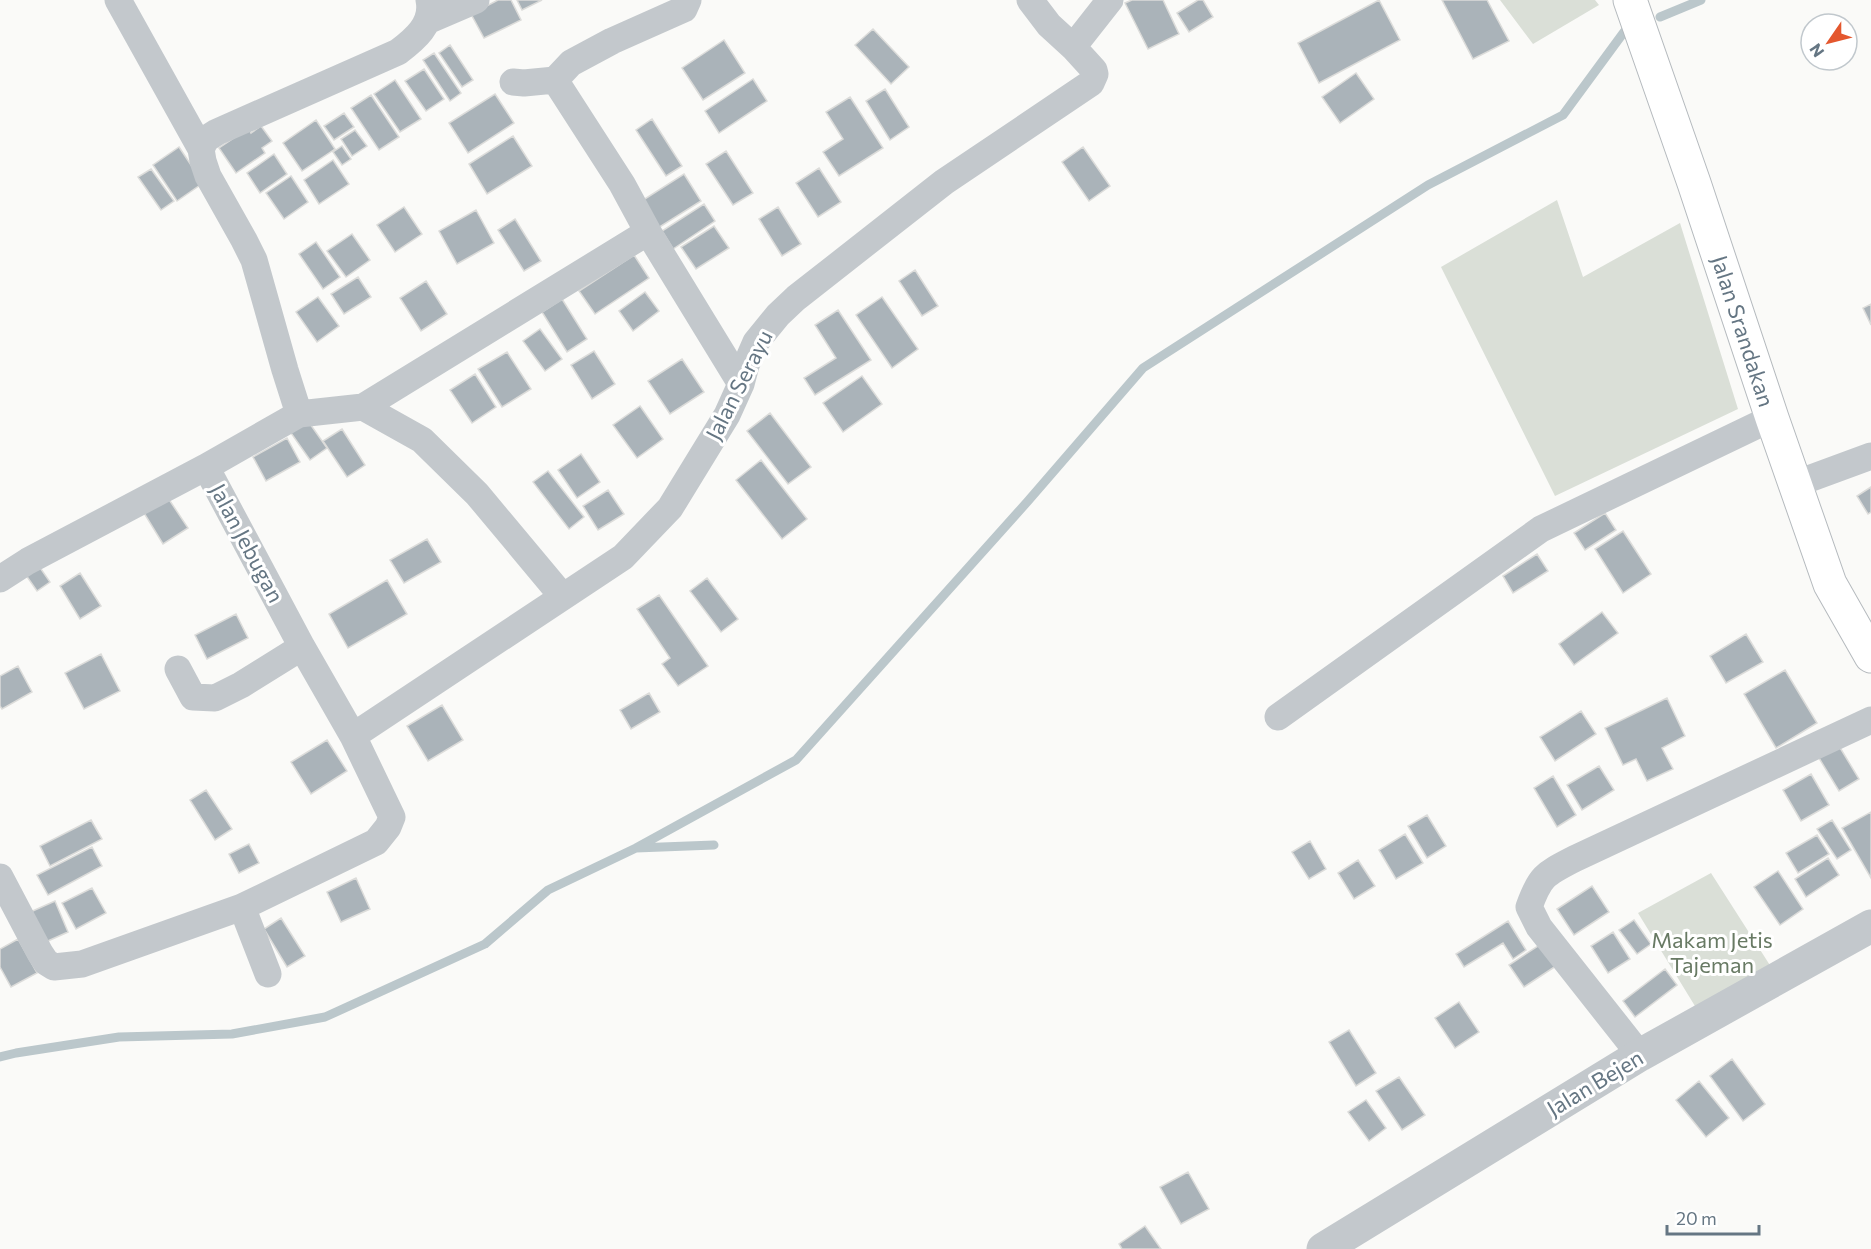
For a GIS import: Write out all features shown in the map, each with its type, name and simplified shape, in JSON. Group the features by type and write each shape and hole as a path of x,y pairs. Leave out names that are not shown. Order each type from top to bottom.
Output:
{"main road":[{"name":"Jalan Srandakan","path":"1630,0 1830,584 1871,656"}],"street":[{"path":"118,0 201,149 202,161 208,176 254,260 299,414"},
{"path":"201,149 206,139 217,132 398,52 415,39 428,11 476,0"},
{"path":"513,82 555,80 571,63 612,41 684,9 688,0"},
{"path":"1030,0 1049,25 1073,46 1110,0"},
{"name":"Jalan Serayu","path":"353,736 623,557 670,508 727,414 756,342 778,315 796,298 944,182 1091,83 1095,74 1094,69 1073,46"},
{"path":"555,80 622,183 648,232 741,384"},
{"path":"206,467 299,414 363,407 648,232"},
{"path":"363,407 422,440 477,494 563,597"},
{"path":"1278,717 1540,529 1772,418"},
{"path":"1795,484 1871,456"},
{"name":"Jalan Jebugan","path":"0,579 28,561 206,467 353,736"},
{"path":"178,669 193,697 215,698 241,685 302,646"},
{"path":"1640,1055 1539,927 1530,907 1537,885 1551,871 1574,859 1871,720"},
{"path":"0,876 40,953 46,962 54,967 82,964 242,907 376,842 388,827 392,817 353,736"},
{"path":"242,907 268,974"},
{"name":"Jalan Bejen","path":"1323,1249 1640,1055 1871,926"}],"green space":[{"path":"1500,0 1595,0 1599,5 1533,44"},
{"path":"1557,200 1583,277 1680,223 1738,409 1555,496 1441,267"},
{"name":"Makam Jetis Tajeman","path":"1711,873 1773,970 1698,1011 1638,913"}],"building":[{"path":"498,0 511,0 521,20 484,38 471,14"},
{"path":"517,0 542,0 522,10"},
{"path":"1132,0 1163,0 1179,34 1148,49 1125,3"},
{"path":"1198,0 1203,0 1213,17 1189,32 1177,13"},
{"path":"1379,0 1400,40 1319,83 1298,43"},
{"path":"1442,0 1487,0 1509,41 1473,59"},
{"path":"873,29 909,67 891,84 855,45"},
{"path":"724,40 745,73 703,100 682,68"},
{"path":"450,45 473,80 462,87 439,53"},
{"path":"434,53 461,93 450,101 423,60"},
{"path":"424,69 444,99 426,111 405,81"},
{"path":"1356,73 1374,99 1340,123 1322,97"},
{"path":"753,79 767,101 719,133 705,111"},
{"path":"395,80 421,119 400,132 374,94"},
{"path":"885,89 909,127 890,140 866,101"},
{"path":"495,94 514,123 468,153 449,123"},
{"path":"371,95 399,137 379,150 351,108"},
{"path":"850,97 883,148 839,176 823,152 843,139 826,112"},
{"path":"344,113 354,127 334,140 324,126"},
{"path":"652,119 682,166 666,176 636,130"},
{"path":"316,120 335,149 302,171 283,143"},
{"path":"261,126 272,141 262,148 265,153 236,173 219,148 249,128 251,133"},
{"path":"355,130 367,146 352,156 341,139"},
{"path":"513,136 532,166 487,194 469,164"},
{"path":"342,146 351,159 342,165 333,152"},
{"path":"179,147 203,183 177,201 153,165"},
{"path":"1083,147 1110,186 1089,201 1062,162"},
{"path":"726,151 753,193 733,205 706,164"},
{"path":"274,154 287,174 260,193 247,173"},
{"path":"333,160 349,184 319,204 304,180"},
{"path":"819,168 841,202 818,217 796,183"},
{"path":"151,169 174,201 161,210 138,177"},
{"path":"684,174 701,201 658,228 640,202"},
{"path":"291,176 308,202 284,219 266,193"},
{"path":"704,204 715,221 673,249 662,231"},
{"path":"404,207 422,234 395,252 377,225"},
{"path":"778,207 801,244 782,256 759,219"},
{"path":"476,210 494,243 457,264 439,231"},
{"path":"515,219 541,261 524,271 498,230"},
{"path":"714,226 729,248 696,269 681,247"},
{"path":"352,234 370,260 346,277 327,251"},
{"path":"316,242 340,277 323,289 299,254"},
{"path":"634,255 649,278 595,314 579,291"},
{"path":"915,270 938,306 922,316 899,281"},
{"path":"358,277 371,297 344,314 331,294"},
{"path":"426,281 447,314 421,331 400,298"},
{"path":"645,292 659,311 633,331 619,311"},
{"path":"318,297 339,326 317,342 296,312"},
{"path":"882,297 918,349 892,368 856,315"},
{"path":"562,299 587,339 567,352 542,312"},
{"path":"1871,304 1871,325 1863,308"},
{"path":"838,310 871,360 815,395 804,378 836,358 815,325"},
{"path":"540,329 562,359 545,371 523,341"},
{"path":"594,351 615,384 592,399 571,365"},
{"path":"507,352 531,389 502,407 478,369"},
{"path":"682,359 704,392 670,414 648,381"},
{"path":"475,374 496,407 472,423 450,390"},
{"path":"862,376 882,404 843,432 823,403"},
{"path":"640,406 663,439 637,458 613,425"},
{"path":"770,413 811,467 788,484 747,431"},
{"path":"308,421 327,448 310,460 291,433"},
{"path":"342,429 365,465 347,477 323,441"},
{"path":"287,438 300,462 266,481 253,457"},
{"path":"581,454 600,482 577,498 558,470"},
{"path":"761,460 807,519 782,539 736,480"},
{"path":"548,471 584,517 569,529 533,482"},
{"path":"1871,487 1871,512 1868,514 1857,496"},
{"path":"608,490 624,514 598,530 583,506"},
{"path":"168,498 188,528 163,544 144,513"},
{"path":"1605,513 1616,530 1585,550 1574,533"},
{"path":"1623,531 1651,574 1623,593 1595,549"},
{"path":"427,539 441,562 404,583 390,560"},
{"path":"1537,554 1548,571 1513,593 1503,576"},
{"path":"34,559 50,582 37,591 21,568"},
{"path":"80,573 101,606 80,619 60,586"},
{"path":"707,578 738,619 721,632 690,591"},
{"path":"387,580 407,614 348,648 329,614"},
{"path":"659,595 708,666 678,686 662,664 670,658 637,609"},
{"path":"1602,612 1618,633 1574,665 1559,644"},
{"path":"236,614 248,638 207,659 195,635"},
{"path":"1746,634 1763,662 1726,683 1710,656"},
{"path":"101,654 120,691 84,709 65,673"},
{"path":"18,666 32,692 2,709 0,706 0,676"},
{"path":"1785,670 1817,723 1776,748 1744,694"},
{"path":"649,693 660,712 631,729 620,710"},
{"path":"1667,698 1685,736 1662,748 1673,769 1647,781 1636,759 1623,765 1605,728"},
{"path":"442,705 463,740 428,761 407,726"},
{"path":"1581,711 1596,734 1555,761 1540,737"},
{"path":"327,740 347,771 311,794 291,762"},
{"path":"1839,746 1859,779 1839,791 1819,758"},
{"path":"1599,766 1614,790 1582,810 1567,785"},
{"path":"1811,774 1829,805 1801,821 1783,790"},
{"path":"1553,776 1576,815 1557,827 1534,788"},
{"path":"206,790 232,829 215,840 190,800"},
{"path":"1871,812 1871,878 1842,828"},
{"path":"1427,815 1446,846 1427,858 1408,826"},
{"path":"91,820 102,839 50,866 40,846"},
{"path":"1832,820 1851,850 1837,859 1817,829"},
{"path":"1405,834 1423,863 1396,879 1379,850"},
{"path":"1817,835 1829,854 1798,873 1786,853"},
{"path":"1310,841 1326,869 1309,879 1292,852"},
{"path":"249,844 259,863 239,873 229,854"},
{"path":"92,847 102,866 48,895 37,875"},
{"path":"1828,858 1839,875 1806,897 1795,879"},
{"path":"1358,860 1375,886 1354,899 1338,873"},
{"path":"1778,871 1803,909 1780,925 1754,887"},
{"path":"356,878 370,909 341,922 327,892"},
{"path":"1592,886 1609,912 1574,935 1557,909"},
{"path":"92,888 106,913 76,929 62,903"},
{"path":"55,901 68,932 39,945 26,914"},
{"path":"281,918 305,956 287,967 264,929"},
{"path":"1634,920 1651,944 1637,954 1619,930"},
{"path":"1508,921 1526,950 1513,959 1503,943 1464,967 1456,954"},
{"path":"1613,932 1630,959 1608,973 1591,946"},
{"path":"18,939 37,973 11,987 0,967 0,949"},
{"path":"1544,942 1559,964 1524,987 1509,965"},
{"path":"1665,969 1677,985 1635,1017 1623,1001"},
{"path":"1459,1002 1479,1032 1455,1048 1435,1018"},
{"path":"1349,1030 1376,1073 1356,1086 1329,1042"},
{"path":"1732,1059 1765,1104 1743,1121 1710,1076"},
{"path":"1399,1077 1425,1115 1402,1130 1376,1091"},
{"path":"1699,1081 1729,1118 1706,1137 1676,1100"},
{"path":"1366,1100 1386,1128 1369,1141 1348,1112"},
{"path":"1188,1172 1209,1209 1181,1224 1160,1187"},
{"path":"1145,1226 1161,1249 1122,1249 1119,1244"}],"waterway":[{"path":"1660,17 1701,0"},
{"path":"636,848 796,760 1028,501 1143,368 1428,185 1563,115 1624,32"},
{"path":"0,1057 119,1037 232,1034 325,1017 485,944 548,890 636,848 714,845"}]}
